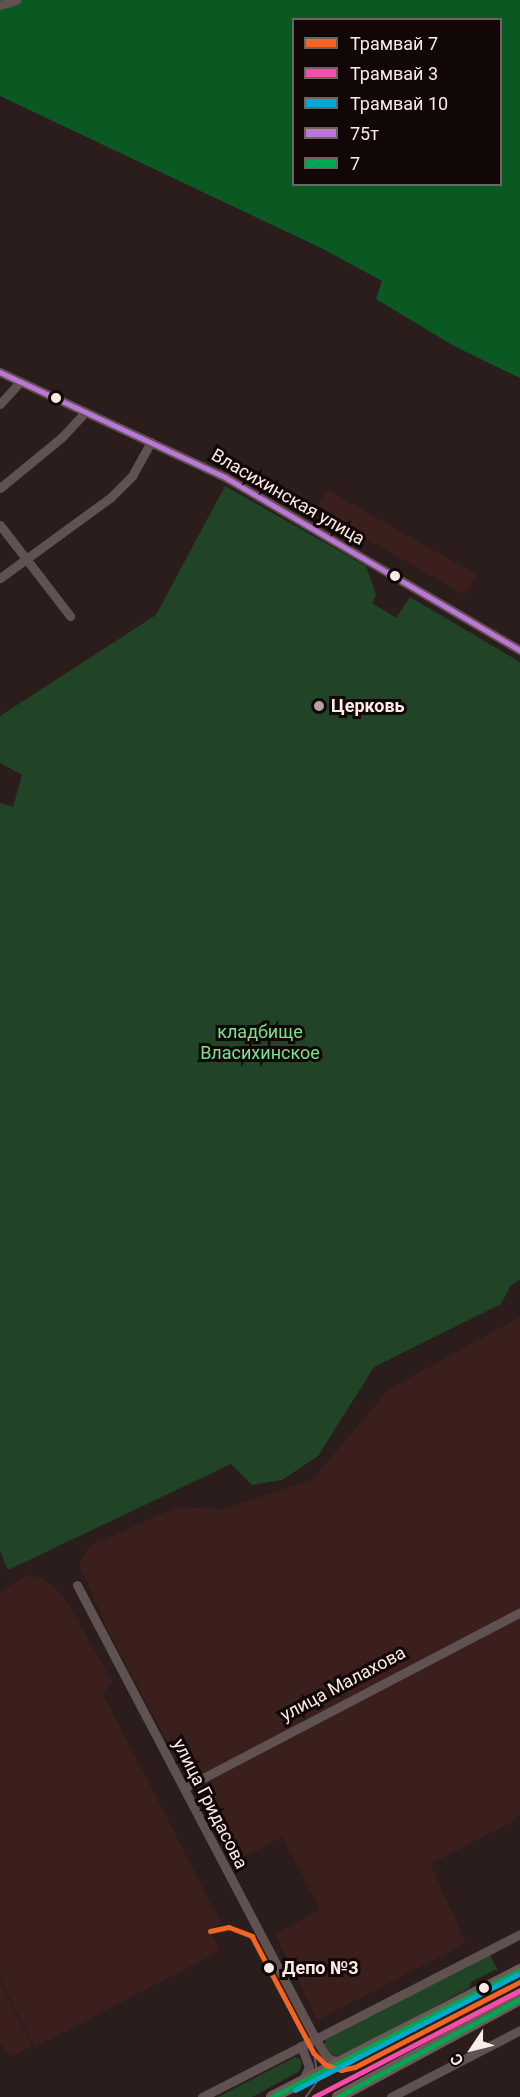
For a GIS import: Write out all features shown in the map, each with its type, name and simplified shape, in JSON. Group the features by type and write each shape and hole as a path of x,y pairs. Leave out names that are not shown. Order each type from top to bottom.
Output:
{"main road":[{"path":"272,2097 520,1970"},
{"path":"338,2097 520,1999"}],"street":[{"path":"0,4 16,0"},
{"name":"Власихинская улица","path":"0,372 151,442 257,495 520,650"},
{"path":"0,404 20,382"},
{"path":"0,488 62,437 86,412"},
{"path":"0,578 111,497 132,476 151,442"},
{"path":"0,525 70,616"},
{"name":"улица Гридасова","path":"77,1585 315,2038 331,2060 345,2061"},
{"name":"улица Малахова","path":"184,1788 520,1612"},
{"path":"202,2097 520,1934"},
{"path":"391,2097 520,2030"},
{"path":"301,2046 309,2067 301,2082"}],"shaded area":[{"path":"328,490 477,575 465,595 316,510"},
{"path":"520,1317 520,1815 510,1823 430,1864 466,1943 318,2020 275,1934 320,1910 283,1837 232,1863 107,1628 79,1564 90,1546 177,1507 223,1509 313,1479 389,1389"},
{"path":"29,1575 42,1578 56,1589 69,1605 112,1681 103,1694 221,1923 209,1929 220,1951 35,2047 0,1979 0,1591"},
{"path":"0,1982 32,2045 12,2057 0,2044"}],"green space":[{"path":"0,0 520,0 520,378 454,346 376,299 382,281 321,248 0,96"},
{"name":"кладбище Власихинское","path":"225,486 366,566 376,595 372,603 396,618 410,597 520,662 520,1280 511,1285 501,1304 374,1367 318,1456 282,1480 252,1485 231,1464 8,1570 0,1551 0,803 13,807 22,775 0,763 0,716 156,615"},
{"path":"490,1955 498,1971 495,1970 471,1982 469,1988 343,2056 329,2055 324,2045 326,2039"},
{"path":"295,2057 301,2060 301,2068 298,2072 252,2097 218,2097"}],"tram line":[{"name":"7","path":"210,1931 229,1927 252,1936 314,2053 326,2065 341,2070 355,2067 520,1982"},
{"name":"10","path":"295,2090 517,1975"},
{"name":"3","path":"314,2097 520,1990"},
{"path":"306,2097 316,2083 314,2053"}],"transit line":[{"name":"75т","path":"0,372 225,477 520,650"},
{"name":"7","path":"272,2097 520,1970"},
{"name":"7","path":"338,2097 520,1999"}],"place":[{"name":"Церковь","path":"319,706"},
{"name":"Депо №3","path":"269,1968"}]}
